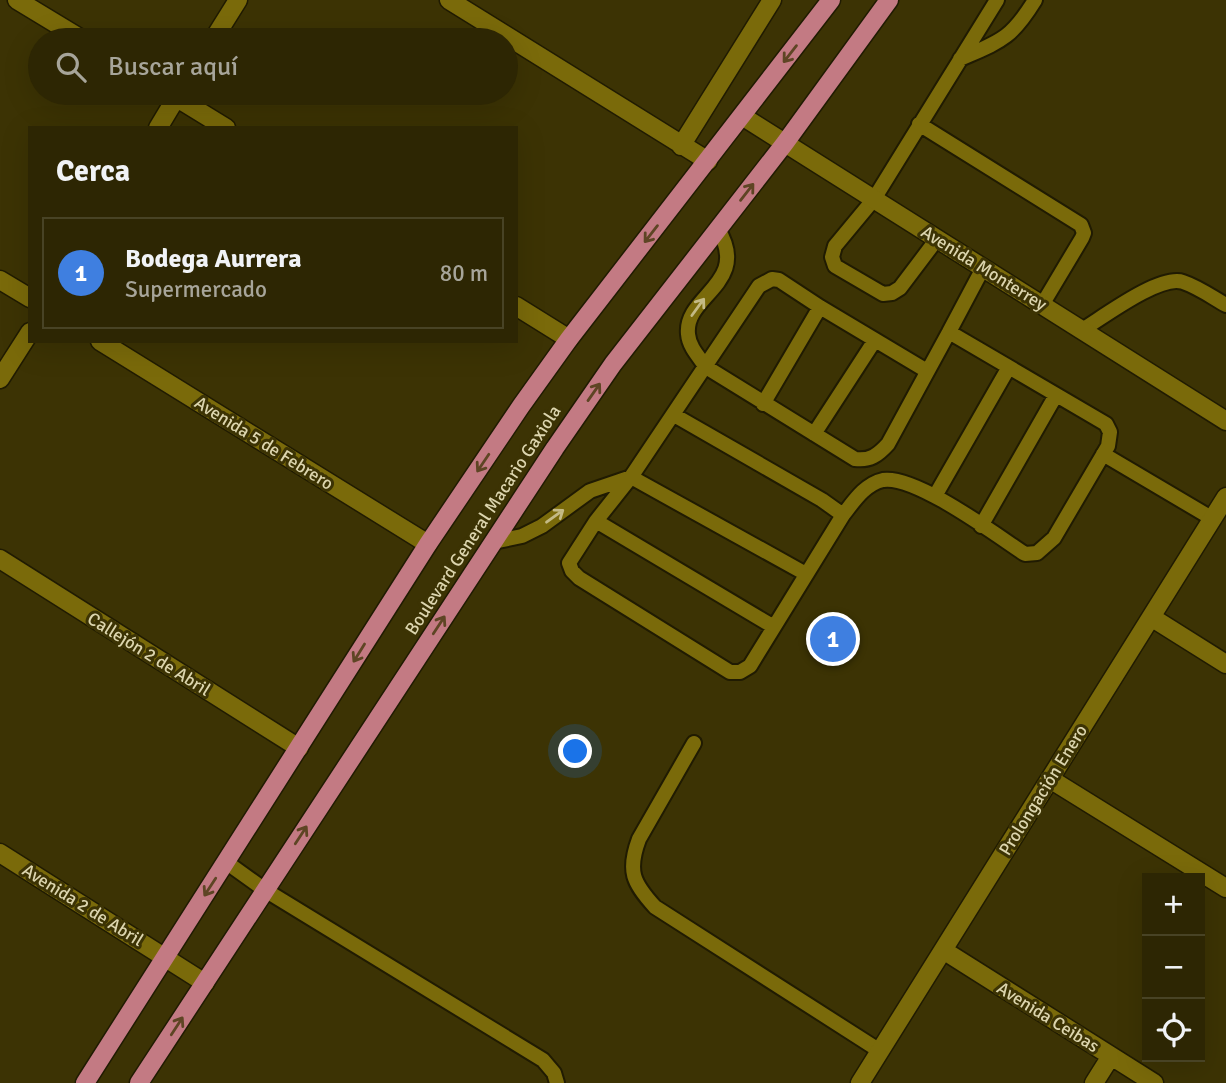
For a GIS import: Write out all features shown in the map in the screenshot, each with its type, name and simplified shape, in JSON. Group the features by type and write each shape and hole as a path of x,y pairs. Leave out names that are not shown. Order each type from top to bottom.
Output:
{"main road":[{"name":"Boulevard General Macario Gaxiola","path":"85,1083 428,544 569,339 831,0"},
{"name":"Boulevard General Macario Gaxiola","path":"141,1082 493,542 613,364 785,143 889,0"}],"street":[{"path":"17,0 63,28"},
{"path":"220,28 238,0"},
{"path":"449,0 493,28"},
{"path":"681,146 772,0"},
{"path":"518,43 708,161"},
{"path":"159,126 170,105"},
{"path":"192,105 223,126"},
{"name":"Avenida Monterrey","path":"742,116 1226,421"},
{"path":"0,280 28,297"},
{"path":"518,307 569,339"},
{"path":"0,379 28,335"},
{"name":"Avenida 5 de Febrero","path":"103,343 428,544"},
{"name":"Prolongación Enero","path":"860,1083 1226,497"},
{"name":"Callejón 2 de Abril","path":"0,559 299,748"},
{"path":"1151,617 1226,664"},
{"path":"1050,779 1226,888"},
{"name":"Avenida 2 de Abril","path":"0,853 205,983"},
{"name":"Avenida Ceibas","path":"943,950 1154,1083"},
{"path":"1094,1083 1111,1056"}],"lane":[{"path":"937,239 900,288 892,293 883,294 835,266 832,257 835,246 874,199 997,0"},
{"path":"960,59 1007,36 1019,26 1035,0"},
{"path":"919,124 1081,225 1084,233 1082,238 1042,304"},
{"path":"718,229 726,244 727,263 724,272 691,317 688,325 691,345 706,367 855,459 870,459 888,444 983,268"},
{"path":"927,371 779,280 772,279 760,286 631,477 596,521 569,564 572,570 579,578 730,672 740,672 750,666 843,515 860,494 881,481 903,482 934,496 1026,554 1037,553 1054,538 1103,454 1110,439 1110,432 1106,424 949,332"},
{"path":"1082,330 1147,290 1172,281 1181,281 1226,305"},
{"path":"763,404 820,307"},
{"path":"814,434 875,340"},
{"path":"934,496 1009,367"},
{"path":"981,526 1056,395"},
{"path":"674,415 822,500 843,515"},
{"path":"1103,454 1213,519"},
{"path":"493,542 522,536 542,526 590,491 631,477 806,574"},
{"path":"596,521 775,627"},
{"path":"694,743 639,839 632,856 632,877 655,907 880,1051"},
{"path":"226,862 265,890 543,1060 554,1073 557,1083"}],"place":[{"name":"Bodega Aurrera","path":"833,639"}]}
